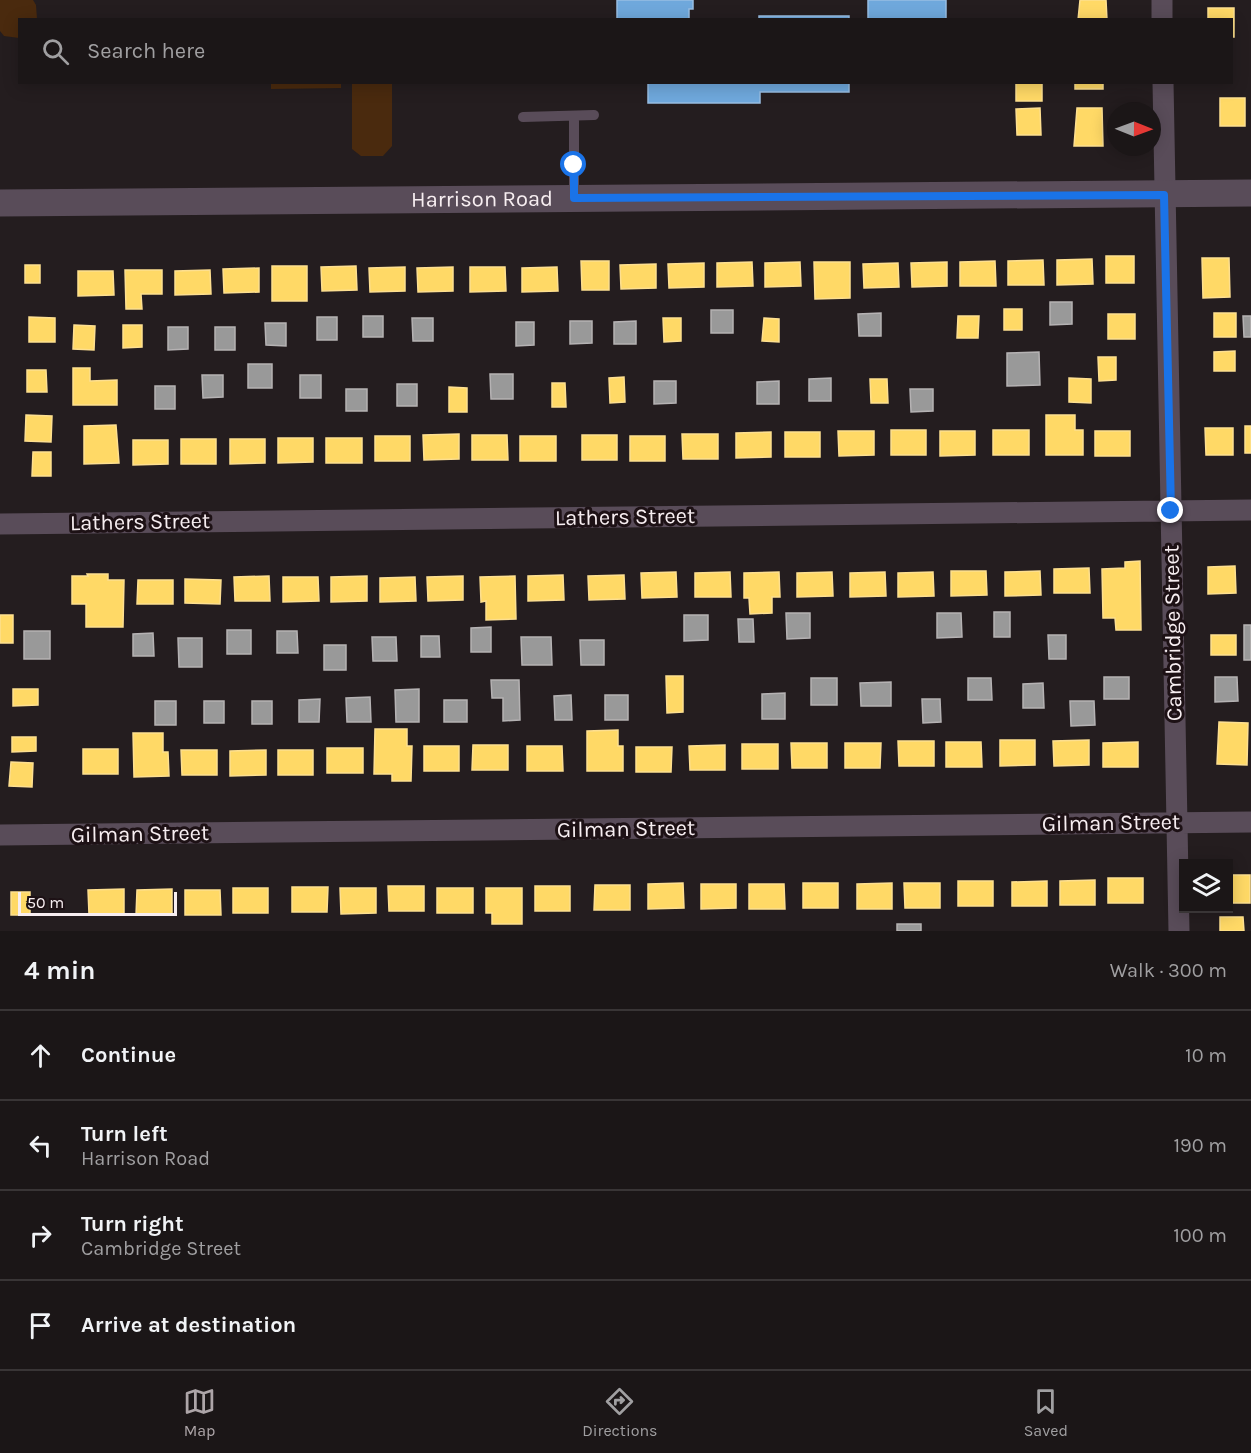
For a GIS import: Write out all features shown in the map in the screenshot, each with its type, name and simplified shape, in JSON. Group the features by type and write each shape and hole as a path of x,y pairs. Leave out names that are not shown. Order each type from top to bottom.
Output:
{"street":[{"path":"1162,0 1162,18"},
{"name":"Cambridge Street","path":"1163,84 1179,931"},
{"name":"Harrison Road","path":"0,203 1251,193"},
{"name":"Lathers Street","path":"0,524 1251,510"},
{"name":"Gilman Street","path":"0,835 1251,822"}],"lane":[{"path":"523,117 594,115"},
{"path":"574,116 574,198"}],"shaded area":[{"path":"0,0 33,0 36,5 37,18 18,18 18,38 4,36 0,31"},
{"path":"271,84 341,84 341,88 271,89"},
{"path":"352,84 392,84 392,146 383,156 361,156 352,149"}],"building: Homes":[{"path":"1080,0 1106,0 1107,18 1078,18"},
{"path":"1208,8 1234,8 1234,37 1233,18 1208,18"},
{"path":"1016,84 1042,84 1042,101 1016,101"},
{"path":"1075,84 1103,84 1103,89 1075,89"},
{"path":"1220,98 1245,98 1245,126 1220,126"},
{"path":"1040,108 1041,135 1017,135 1016,109"},
{"path":"1077,108 1102,108 1103,146 1074,146"},
{"path":"1106,256 1134,256 1134,283 1106,283"},
{"path":"1202,258 1229,258 1230,297 1203,298"},
{"path":"1092,259 1093,284 1057,285 1057,260"},
{"path":"1043,260 1044,285 1008,285 1008,261"},
{"path":"581,261 609,261 609,290 582,290"},
{"path":"995,261 996,286 960,286 960,262"},
{"path":"752,262 753,286 717,287 717,263"},
{"path":"800,262 801,286 765,287 765,263"},
{"path":"814,262 850,262 850,298 815,299"},
{"path":"947,262 947,286 912,287 911,263"},
{"path":"704,263 704,287 669,288 668,264"},
{"path":"898,263 899,287 864,288 863,264"},
{"path":"656,264 656,288 621,289 620,265"},
{"path":"25,265 40,265 40,283 25,283"},
{"path":"272,266 307,266 307,301 272,301"},
{"path":"356,266 357,290 322,291 321,267"},
{"path":"405,267 405,291 370,292 369,268"},
{"path":"453,267 453,291 418,292 417,268"},
{"path":"470,267 505,267 506,291 470,292"},
{"path":"557,267 558,291 522,292 522,268"},
{"path":"259,268 259,292 224,293 223,269"},
{"path":"125,270 162,270 162,294 141,294 142,309 126,309"},
{"path":"210,270 211,294 175,295 175,271"},
{"path":"78,271 113,271 114,295 78,296"},
{"path":"1004,309 1022,309 1022,330 1004,330"},
{"path":"1214,313 1236,313 1236,337 1214,337"},
{"path":"1108,314 1135,314 1135,339 1108,339"},
{"path":"958,316 979,316 978,338 957,338"},
{"path":"29,317 55,318 55,342 29,342"},
{"path":"663,318 681,318 681,341 664,342"},
{"path":"764,318 779,319 779,342 762,341"},
{"path":"74,325 95,326 94,350 73,349"},
{"path":"123,325 142,325 142,347 123,348"},
{"path":"1235,351 1235,371 1214,371 1214,352"},
{"path":"1098,357 1116,357 1116,380 1099,381"},
{"path":"73,368 90,368 90,381 117,380 117,405 73,405"},
{"path":"27,370 46,370 47,392 27,392"},
{"path":"624,377 625,402 610,403 609,378"},
{"path":"1069,378 1091,379 1091,403 1069,402"},
{"path":"870,379 887,379 888,403 871,403"},
{"path":"552,383 565,383 566,407 552,407"},
{"path":"449,387 467,388 467,412 449,412"},
{"path":"26,415 52,416 51,442 25,441"},
{"path":"1046,415 1075,415 1075,430 1083,430 1083,455 1046,455"},
{"path":"116,425 119,463 84,464 84,426"},
{"path":"1245,426 1251,426 1251,453 1245,453"},
{"path":"1205,428 1233,428 1233,455 1206,455"},
{"path":"891,430 926,430 926,455 891,455"},
{"path":"993,430 1029,430 1029,455 993,455"},
{"path":"838,431 874,431 874,455 839,456"},
{"path":"940,431 975,431 975,455 940,456"},
{"path":"1095,431 1130,431 1130,456 1095,456"},
{"path":"771,432 771,457 736,458 736,433"},
{"path":"785,432 820,432 820,457 785,457"},
{"path":"459,434 459,459 424,460 423,435"},
{"path":"682,434 718,434 718,459 683,459"},
{"path":"472,435 507,435 508,460 472,460"},
{"path":"582,435 617,435 617,460 582,460"},
{"path":"375,436 410,436 410,461 375,461"},
{"path":"520,436 556,436 556,461 520,461"},
{"path":"630,436 665,436 665,461 630,461"},
{"path":"278,438 313,438 313,462 278,463"},
{"path":"326,438 362,438 362,463 326,463"},
{"path":"181,439 216,439 216,464 181,464"},
{"path":"230,439 265,439 265,463 230,464"},
{"path":"133,440 168,440 168,464 133,465"},
{"path":"33,452 51,452 51,476 32,476"},
{"path":"1140,561 1141,630 1116,630 1115,618 1103,618 1102,569 1125,568 1125,562"},
{"path":"1235,566 1236,593 1208,594 1208,567"},
{"path":"1089,568 1090,593 1054,593 1054,569"},
{"path":"951,571 986,571 987,595 951,596"},
{"path":"1040,571 1041,595 1005,596 1005,572"},
{"path":"676,572 677,597 642,598 641,573"},
{"path":"730,572 731,597 695,597 695,573"},
{"path":"779,572 780,597 772,597 772,613 750,614 749,598 744,598 744,573"},
{"path":"832,572 833,596 797,597 797,573"},
{"path":"885,572 886,596 850,597 850,573"},
{"path":"933,572 934,596 898,597 898,573"},
{"path":"87,574 108,574 108,580 124,580 123,627 86,627 86,604 72,604 72,576 88,576"},
{"path":"563,575 564,600 528,601 528,576"},
{"path":"624,575 625,599 589,600 588,576"},
{"path":"269,576 270,601 235,601 234,577"},
{"path":"367,576 367,601 331,602 331,577"},
{"path":"463,576 463,600 428,601 427,577"},
{"path":"515,576 516,619 486,620 486,601 481,602 480,577"},
{"path":"283,577 318,577 319,601 283,602"},
{"path":"415,577 416,601 380,602 380,578"},
{"path":"185,579 221,580 220,604 185,603"},
{"path":"138,580 173,580 173,604 137,604"},
{"path":"0,615 13,615 13,643 0,643"},
{"path":"1211,635 1236,635 1236,655 1211,655"},
{"path":"666,676 683,676 683,712 667,713"},
{"path":"13,689 38,689 38,705 13,706"},
{"path":"1219,722 1248,723 1247,765 1217,764"},
{"path":"375,729 407,729 407,746 412,746 411,781 392,781 392,774 374,774"},
{"path":"618,730 618,746 623,746 623,771 587,771 587,731"},
{"path":"133,733 163,733 163,752 168,752 169,776 134,777"},
{"path":"12,737 36,737 36,751 12,752"},
{"path":"1000,740 1035,740 1035,765 1000,766"},
{"path":"1089,740 1089,765 1054,766 1053,741"},
{"path":"898,741 934,741 934,766 899,766"},
{"path":"946,742 981,742 982,767 946,767"},
{"path":"1138,742 1138,767 1103,767 1103,743"},
{"path":"791,743 827,743 827,768 792,768"},
{"path":"845,743 881,743 880,768 845,768"},
{"path":"742,744 778,744 778,769 742,769"},
{"path":"473,745 508,745 508,770 472,770"},
{"path":"725,745 725,770 690,770 689,746"},
{"path":"424,746 459,746 459,771 424,771"},
{"path":"527,746 562,746 563,771 527,771"},
{"path":"636,747 672,747 671,772 636,772"},
{"path":"327,748 363,748 363,773 327,773"},
{"path":"83,749 118,749 118,774 83,774"},
{"path":"181,750 217,750 217,775 182,775"},
{"path":"266,750 266,775 230,776 230,751"},
{"path":"278,750 313,750 313,775 278,775"},
{"path":"11,762 33,763 32,787 9,786"},
{"path":"1233,875 1250,875 1250,903 1233,903"},
{"path":"1108,878 1143,878 1143,903 1108,903"},
{"path":"1095,880 1095,905 1060,905 1060,881"},
{"path":"958,881 993,881 993,906 958,906"},
{"path":"1047,881 1047,906 1012,906 1012,882"},
{"path":"683,883 684,908 648,909 648,884"},
{"path":"803,883 838,883 838,908 803,908"},
{"path":"892,883 892,909 857,909 857,884"},
{"path":"904,883 940,883 940,908 905,908"},
{"path":"701,884 736,884 736,908 701,909"},
{"path":"749,884 784,884 785,909 749,909"},
{"path":"595,885 630,885 630,910 594,910"},
{"path":"388,886 424,886 424,911 389,911"},
{"path":"535,886 570,886 570,911 535,911"},
{"path":"292,887 328,887 327,912 292,912"},
{"path":"233,888 268,888 268,913 233,913"},
{"path":"340,888 376,888 376,913 341,914"},
{"path":"437,888 473,888 473,913 437,913"},
{"path":"486,888 522,888 522,924 492,924 492,913 486,913"},
{"path":"124,889 124,914 89,914 88,890"},
{"path":"172,889 172,914 136,915 137,890"},
{"path":"185,890 220,890 221,915 185,915"},
{"path":"11,892 30,892 30,915 11,915"},
{"path":"1220,917 1243,917 1244,931 1220,931"}],"building: Schools":[{"path":"617,0 693,0 693,9 689,9 689,18 617,18"},
{"path":"868,0 946,0 946,18 868,18"},
{"path":"759,16 849,16 849,18 759,18"},
{"path":"648,84 849,84 849,92 760,92 760,103 648,103"}],"building: Industry":[{"path":"1050,302 1072,302 1072,324 1050,325"},
{"path":"711,310 733,310 733,333 711,333"},
{"path":"881,313 881,336 859,336 858,314"},
{"path":"363,316 383,316 383,337 363,337"},
{"path":"1243,316 1251,316 1251,337 1244,337"},
{"path":"317,317 337,317 337,340 317,340"},
{"path":"412,318 433,318 433,341 413,341"},
{"path":"570,321 592,321 592,343 570,344"},
{"path":"636,321 636,344 614,344 614,322"},
{"path":"516,322 534,322 534,345 516,346"},
{"path":"265,323 286,323 286,346 266,345"},
{"path":"168,327 188,327 188,349 168,350"},
{"path":"215,327 235,327 235,350 215,350"},
{"path":"1039,352 1040,385 1007,386 1007,353"},
{"path":"248,364 272,364 272,388 248,388"},
{"path":"490,374 513,374 513,399 491,399"},
{"path":"202,375 223,375 223,397 203,398"},
{"path":"300,375 321,375 321,398 300,398"},
{"path":"831,378 831,401 809,401 809,379"},
{"path":"654,381 676,381 676,403 654,404"},
{"path":"779,381 779,404 757,404 757,382"},
{"path":"397,384 417,384 417,406 397,406"},
{"path":"155,386 175,386 175,409 155,409"},
{"path":"346,389 367,389 367,411 346,411"},
{"path":"910,389 933,389 933,411 911,412"},
{"path":"994,612 1010,612 1010,637 994,637"},
{"path":"786,613 810,613 810,638 787,639"},
{"path":"937,613 961,613 962,637 937,638"},
{"path":"684,615 708,615 708,640 684,641"},
{"path":"738,619 753,619 754,642 739,642"},
{"path":"1244,625 1251,625 1251,660 1244,660"},
{"path":"491,627 491,652 471,652 471,628"},
{"path":"227,630 251,630 251,654 227,654"},
{"path":"24,631 50,631 50,659 24,659"},
{"path":"277,631 297,631 298,653 277,653"},
{"path":"153,633 154,656 133,656 133,634"},
{"path":"1048,635 1066,635 1066,659 1049,659"},
{"path":"421,636 439,636 440,657 421,657"},
{"path":"372,637 396,637 397,661 373,661"},
{"path":"521,637 551,637 552,665 522,665"},
{"path":"178,638 202,638 202,667 179,667"},
{"path":"580,640 604,640 604,665 581,665"},
{"path":"324,645 346,645 346,670 324,670"},
{"path":"1104,677 1129,677 1129,699 1104,699"},
{"path":"1215,677 1237,677 1238,701 1215,702"},
{"path":"811,678 837,678 837,705 811,705"},
{"path":"968,678 991,678 992,700 968,700"},
{"path":"491,680 519,680 520,720 503,721 503,698 492,698"},
{"path":"891,682 891,706 861,706 860,683"},
{"path":"1043,683 1044,708 1023,708 1023,684"},
{"path":"419,689 419,722 396,722 395,690"},
{"path":"785,693 785,719 762,719 762,694"},
{"path":"571,695 572,720 555,720 554,696"},
{"path":"605,695 628,695 628,720 605,720"},
{"path":"370,697 371,722 347,722 346,698"},
{"path":"320,699 319,722 299,722 299,700"},
{"path":"922,699 940,699 941,722 923,723"},
{"path":"444,700 467,700 467,722 444,722"},
{"path":"155,701 176,701 176,725 155,725"},
{"path":"204,701 224,701 224,723 204,723"},
{"path":"252,701 272,701 272,724 252,724"},
{"path":"1070,701 1094,701 1095,725 1071,726"},
{"path":"897,924 921,924 921,931 897,931"}],"route":[{"path":"574,165 574,198 1164,195 1171,511"}]}
